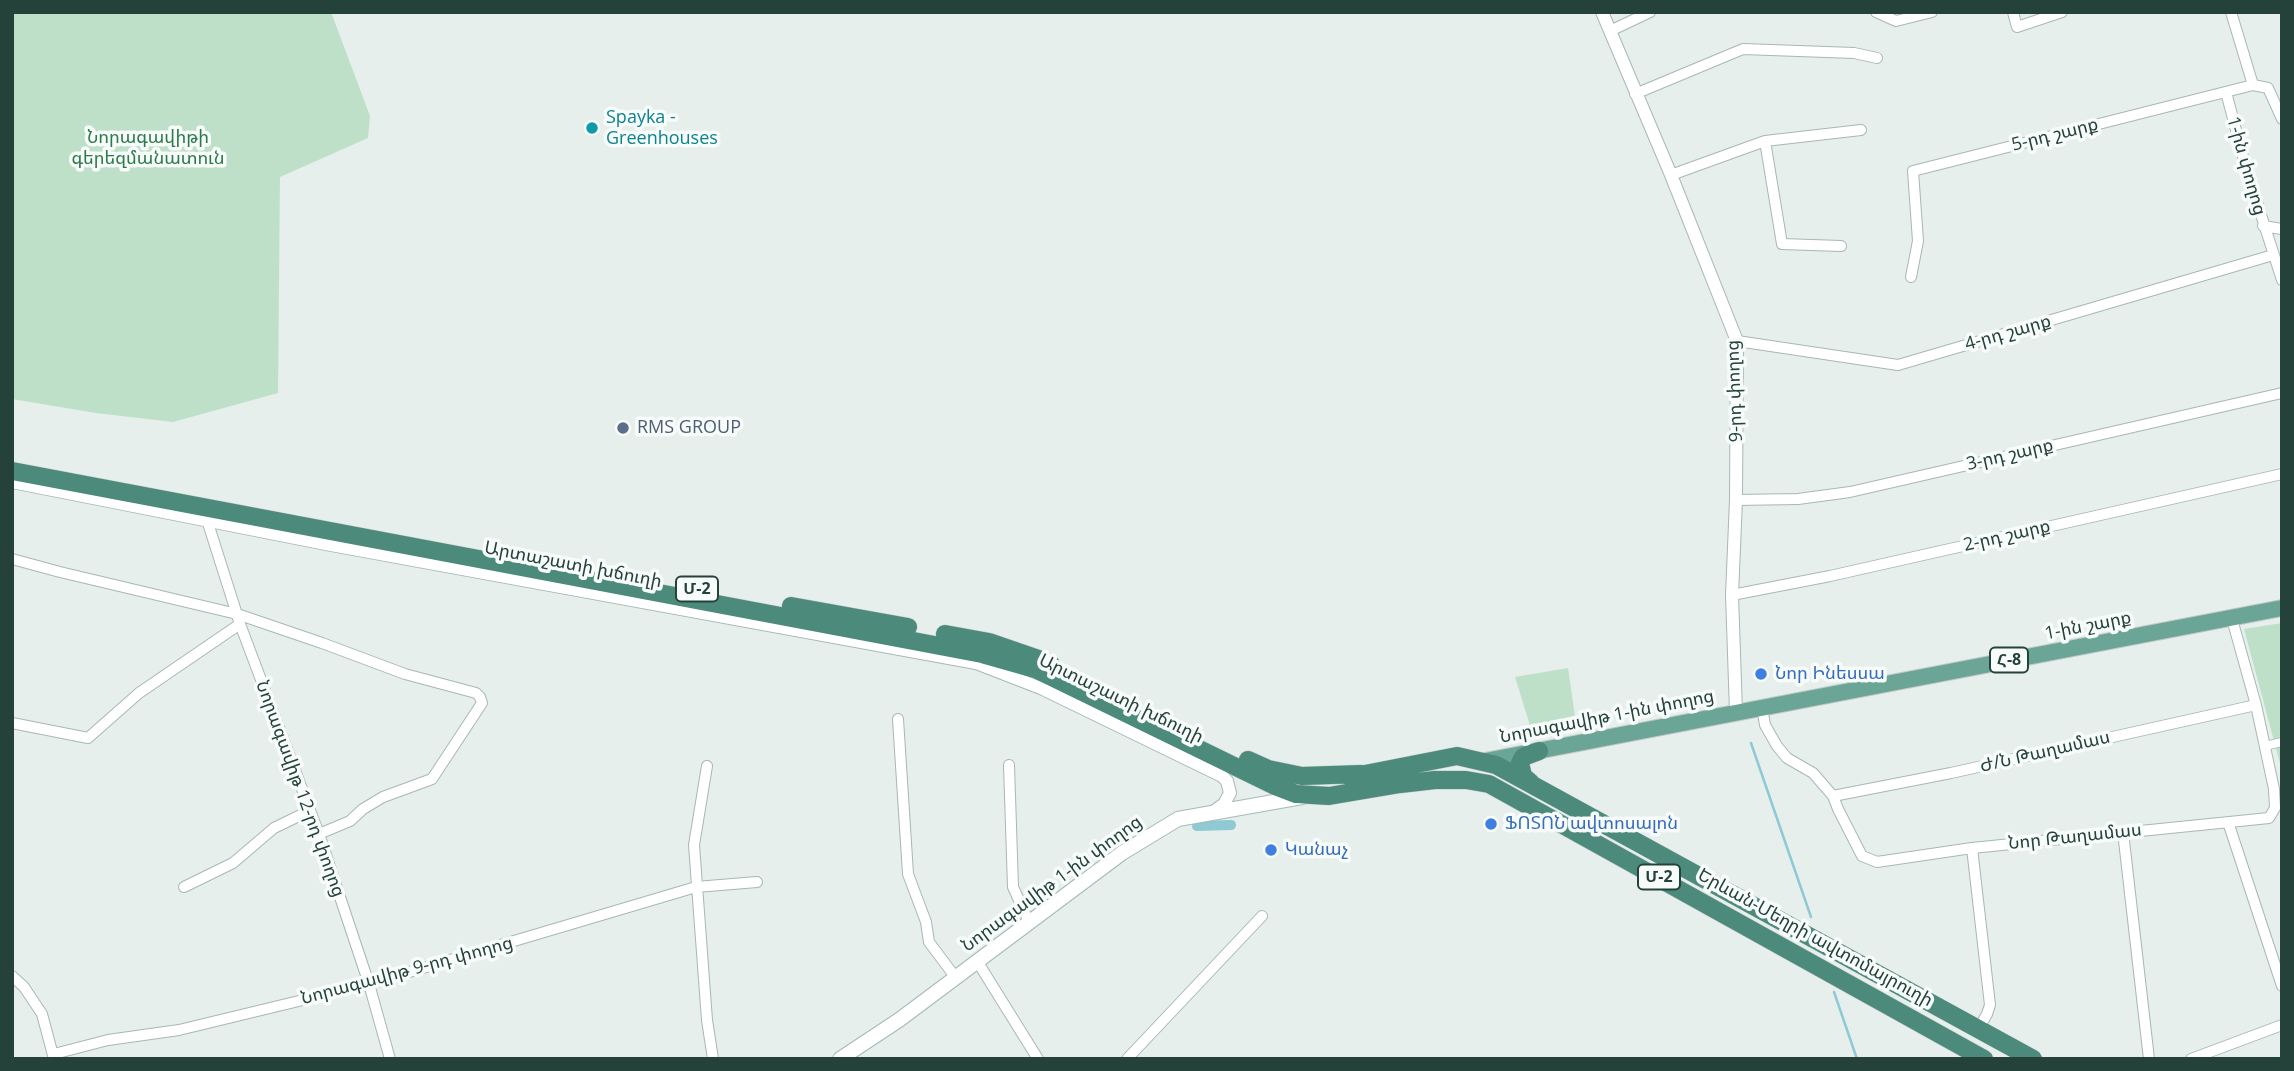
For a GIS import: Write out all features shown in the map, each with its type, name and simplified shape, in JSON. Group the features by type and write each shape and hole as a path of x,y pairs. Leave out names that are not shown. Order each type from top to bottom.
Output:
{"highway":[{"name":"Արտաշատի խճուղի","path":"12,460 989,642 1049,663 1268,769 1302,776 1361,774"},
{"name":"Արտաշատի խճուղի","path":"12,471 982,654 1035,669 1275,786 1309,796"},
{"path":"1534,785 1523,776 1519,767 1523,758 1539,751"},
{"name":"Երևան-Մեղրի ավտոմայրուղի","path":"1361,774 1457,756 1485,761 1534,785 2033,1059"},
{"name":"Մ-2","path":"1400,783 1485,761"},
{"name":"Մ-2","path":"1309,796 1324,785 1361,774"},
{"name":"Երևան-Մեղրի ավտոմայրուղի","path":"1309,796 1329,796 1400,783 1466,780 1489,784 1984,1059"}],"main road":[{"name":"1-ին շարք","path":"1736,712 2282,608"},
{"name":"Նորագավիթ 1-ին փողոց","path":"1485,761 1736,712"},
{"name":"Նորագավիթ 1-ին փողոց","path":"840,1059 867,1043 956,978 1122,853 1178,819 1309,796"}],"street":[{"name":"9-րդ փողոց","path":"1602,12 1737,341 1736,500 1732,595 1736,712"},
{"path":"1611,31 1650,12"},
{"path":"1876,12 1896,21 1932,12"},
{"path":"2013,12 2017,27 2062,12"},
{"path":"2231,12 2253,85 2268,88 2282,119"},
{"path":"1635,94 1743,49 1854,53 1877,58"},
{"name":"5-րդ շարք","path":"1911,277 1918,241 1913,171 2253,85"},
{"name":"1-ին փողոց","path":"2226,92 2263,226 2282,279"},
{"path":"1671,176 1765,141 1861,130"},
{"path":"1765,141 1782,244 1841,246"},
{"path":"2263,226 2282,229"},
{"name":"4-րդ շարք","path":"1737,341 1898,365 2273,255"},
{"name":"3-րդ շարք","path":"1736,500 1798,499 1850,492 2282,393"},
{"name":"2-րդ շարք","path":"1732,595 1830,576 2282,474"},
{"name":"Արտաշատի խճուղի","path":"12,482 976,663 1043,688 1222,776 1227,781 1230,793 1224,804 1213,812"},
{"name":"Նորագավիթ 12-րդ փողոց","path":"207,520 238,619 319,834 369,984 390,1059"},
{"path":"12,559 322,643 405,674 476,693 480,697 482,703 432,779 383,797 350,821 319,834"},
{"name":"Նոր Թաղամաս","path":"1762,707 1765,725 1777,746 1787,758 1813,773 1833,796 1862,856 1877,862 1972,848 2269,818 2275,808 2274,789 2256,705 2232,618"},
{"path":"12,723 88,738 138,693 238,619"},
{"name":"Ժ/Ն Թաղամաս","path":"1833,796 1951,773 2256,705"},
{"path":"898,719 908,874 926,922 929,942 956,978"},
{"path":"2265,746 2282,742"},
{"path":"1009,765 1013,887 1029,922"},
{"path":"707,766 694,845 706,1020 713,1059"},
{"path":"184,887 233,863 274,828 309,811"},
{"path":"2228,822 2282,986"},
{"path":"2123,832 2149,1059"},
{"path":"1972,848 1990,1005 1979,1028"},
{"name":"Նորագավիթ 9-րդ փողոց","path":"54,1056 108,1040 179,1030 369,984 696,887 757,882"},
{"path":"1127,1059 1262,916"},
{"path":"977,961 1038,1059"},
{"path":"12,976 24,987 42,1014 54,1056"},
{"path":"2191,1059 2282,1025"}],"green space":[{"name":"Նորագավիթի գերեզմանատուն","path":"12,12 331,12 370,116 368,138 280,177 278,393 173,422 12,399"},
{"path":"2282,623 2282,771 2244,629"},
{"path":"1568,668 1576,723 1532,732 1515,677"}],"waterway":[{"path":"1751,743 1811,917"},
{"path":"1197,826 1231,825"},
{"path":"1834,992 1857,1059"}],"place":[{"name":"Spayka - Greenhouses","path":"592,128"},
{"name":"RMS GROUP","path":"623,428"},
{"name":"Նոր Ինեսսա","path":"1761,674"},
{"name":"ՖՈՏՈՆ ավտոսալոն","path":"1491,824"},
{"name":"Կանաչ","path":"1271,850"}]}
